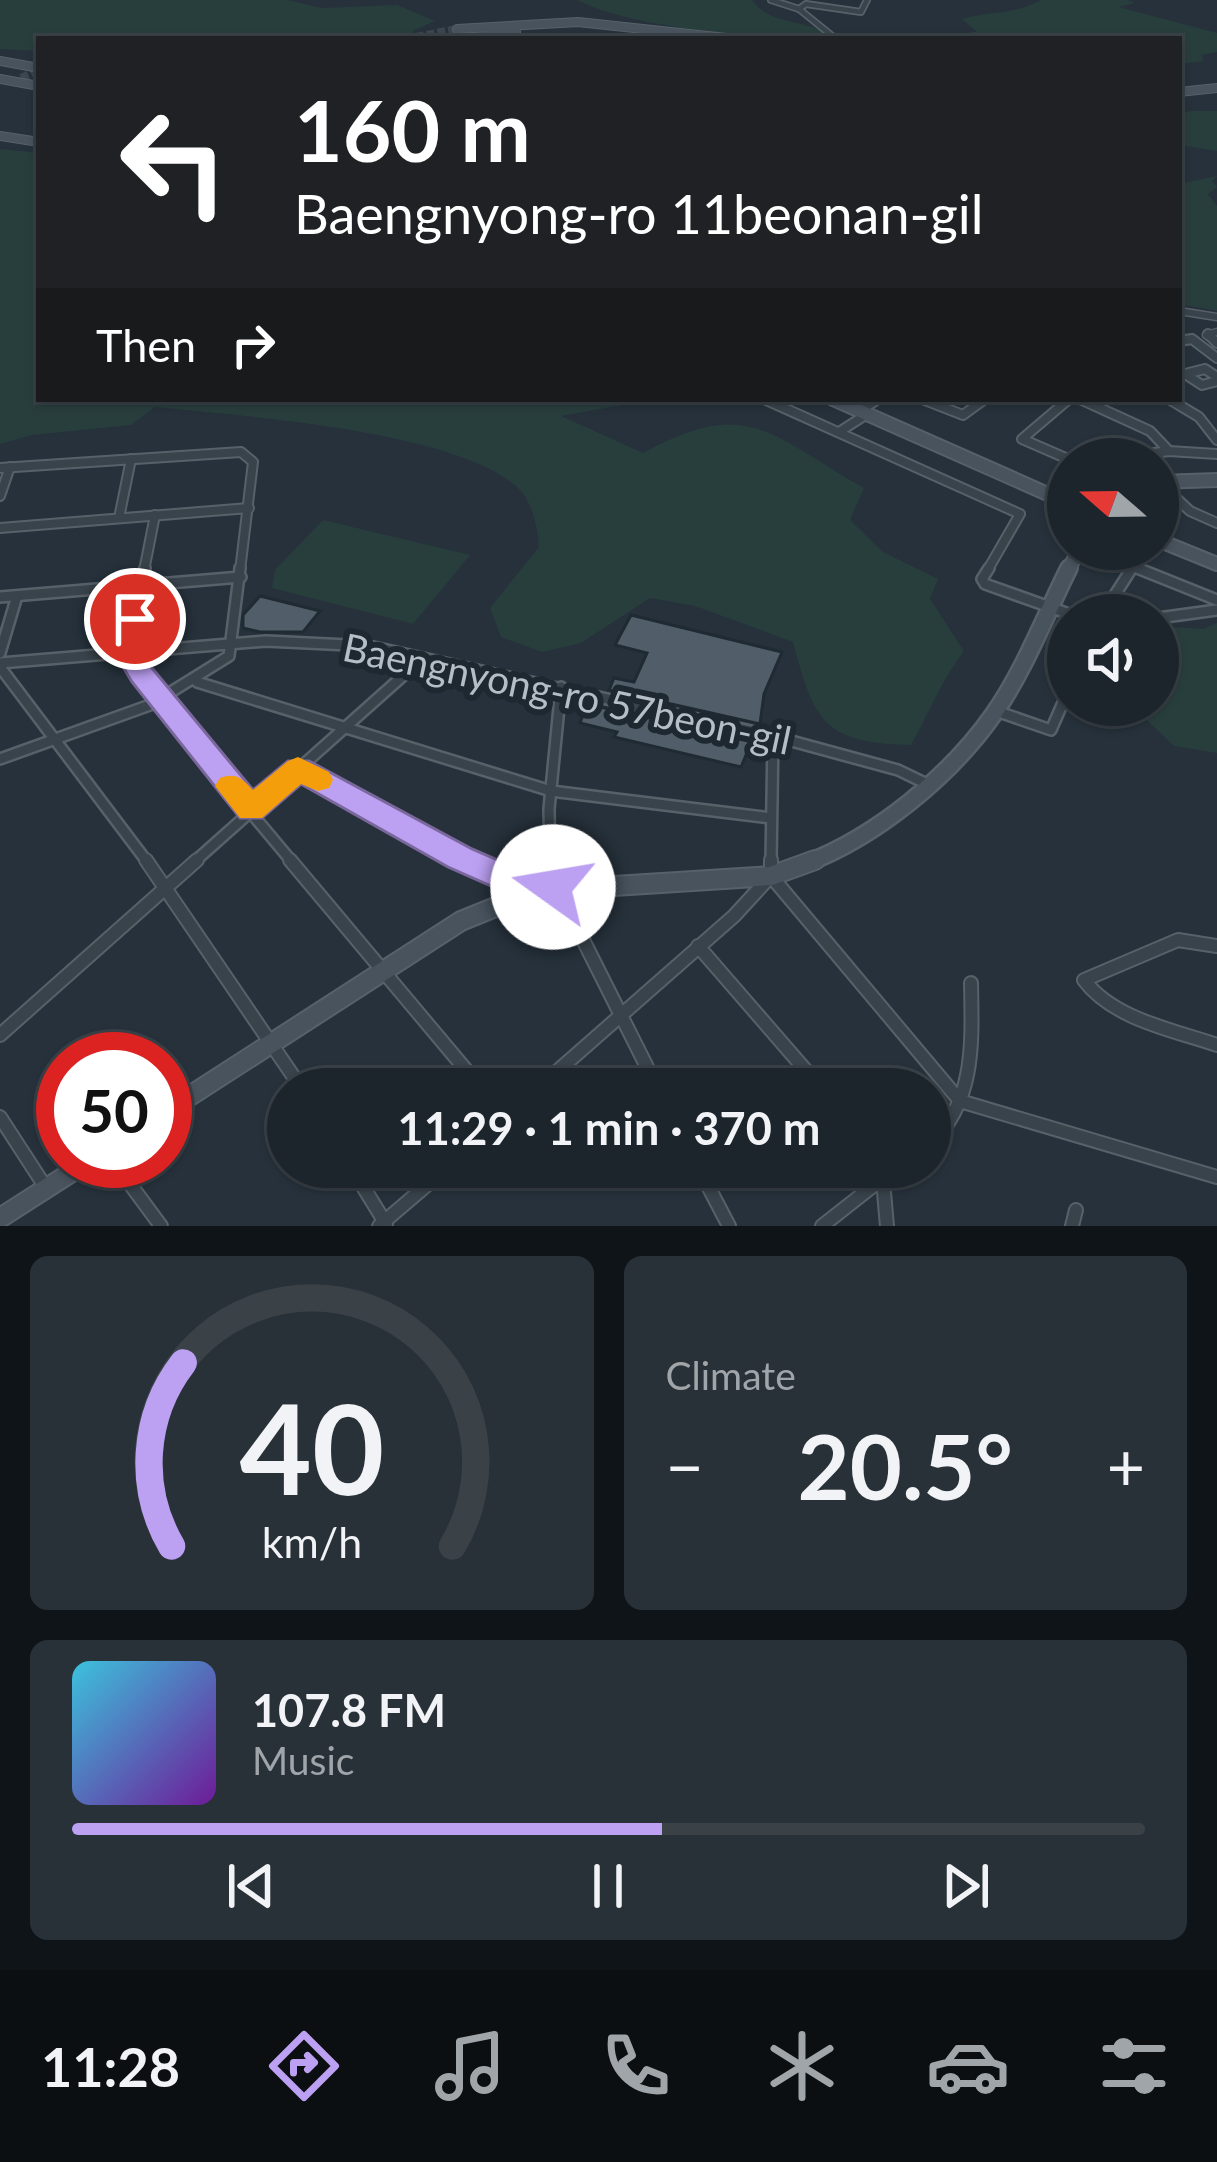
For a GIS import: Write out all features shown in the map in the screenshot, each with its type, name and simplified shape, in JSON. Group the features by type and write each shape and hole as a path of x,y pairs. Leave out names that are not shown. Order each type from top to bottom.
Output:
{"main road":[{"path":"457,29 556,22 714,36"},
{"path":"487,36 568,29 677,31"},
{"path":"0,70 36,75"},
{"path":"0,70 18,81"},
{"path":"0,90 36,76"},
{"path":"1182,92 1217,88"},
{"path":"0,136 36,142"},
{"path":"840,402 1047,494"},
{"path":"1179,481 1217,480"},
{"path":"1179,549 1217,565"},
{"path":"192,1094 461,921 544,889 771,876 827,855 929,785 963,754 996,711 1047,609"},
{"path":"0,1218 46,1188"}],"street":[{"path":"771,0 799,9 832,36"},
{"path":"799,9 806,4 861,12 867,0"},
{"path":"1182,312 1217,318"},
{"path":"1217,332 1207,335 1217,344"},
{"path":"1182,343 1195,344 1217,359"},
{"path":"771,402 1020,514 982,579 1047,607"},
{"path":"839,432 875,402"},
{"path":"929,402 963,416 981,402"},
{"path":"1047,450 1022,439 1066,402"},
{"path":"1087,402 1157,438"},
{"path":"1174,402 1199,417 1217,440"},
{"path":"1179,452 1217,454"},
{"path":"0,496 5,468 250,455 249,508 229,656 197,682 58,741 0,759"},
{"path":"118,518 130,459"},
{"path":"1179,501 1190,512 1217,523"},
{"path":"0,528 249,508"},
{"path":"155,515 128,652 156,698 464,1068"},
{"path":"1115,594 1133,566 1217,600"},
{"path":"0,597 241,577"},
{"path":"0,653 17,596"},
{"path":"1179,614 1217,610"},
{"name":"Baengnyong-ro 57beon-gil","path":"0,665 311,640 423,658 773,736 898,770 929,785"},
{"path":"0,1035 423,658"},
{"path":"0,665 166,886 289,1068"},
{"path":"197,682 551,790 771,818"},
{"path":"561,687 544,889 647,1068"},
{"path":"996,711 1051,730 1053,726"},
{"path":"773,736 771,876 960,1101 1217,1177"},
{"path":"298,769 460,858 544,889"},
{"path":"560,1068 771,876"},
{"path":"1217,946 1178,940 1084,980 1106,1003 1217,1045"},
{"path":"698,946 803,1068"},
{"path":"951,1117 970,1061 970,982"},
{"path":"0,1117 36,1173"},
{"path":"133,1188 161,1226"},
{"path":"363,1188 384,1225 425,1188"},
{"path":"709,1188 729,1226"},
{"path":"822,1226 869,1188"},
{"path":"887,1226 889,1188"}],"green space":[{"path":"0,0 287,0 322,8 397,5 435,21 413,31 414,36 36,36 36,51 0,49"},
{"path":"577,0 752,0 770,15 828,36 738,34 665,25"},
{"path":"1041,0 1128,0 1135,3 1119,7 1217,33 1217,52 1201,55 1204,61 1182,64 1182,36 973,36 970,32 977,32 962,19"},
{"path":"1217,111 1217,151 1182,145 1182,114"},
{"path":"0,149 36,153 36,402 639,402 561,416 643,453 709,427 758,429 864,488 850,520 883,552 938,579 930,599 964,651 911,745 858,739 827,722 816,709 793,642 695,606 650,598 581,643 542,652 501,637 490,608 539,547 533,515 517,487 487,468 446,452 345,429 155,407 131,425 32,435 0,444"},
{"path":"1217,176 1212,181 1217,187 1208,194 1217,206 1217,311 1182,305 1182,183"},
{"path":"323,520 470,555 413,624 272,588 275,570"},
{"path":"1217,623 1217,753 1174,746 1153,726 1179,726 1179,627 1203,629"}],"building":[{"path":"260,596 320,611 303,632 243,628 243,615"},
{"path":"631,615 782,652 764,694 760,724 609,690 614,678 634,682 647,653 615,645"},
{"path":"587,704 752,741 741,767 614,737 617,732 580,723"}],"tunnel":[{"path":"421,36 457,29"},
{"path":"21,78 36,71"}],"slow traffic":[{"path":"231,786 251,810 298,769 318,780"}],"route":[{"path":"135,619 128,652 156,698 251,810 298,769 460,858 535,891 553,887"}]}
